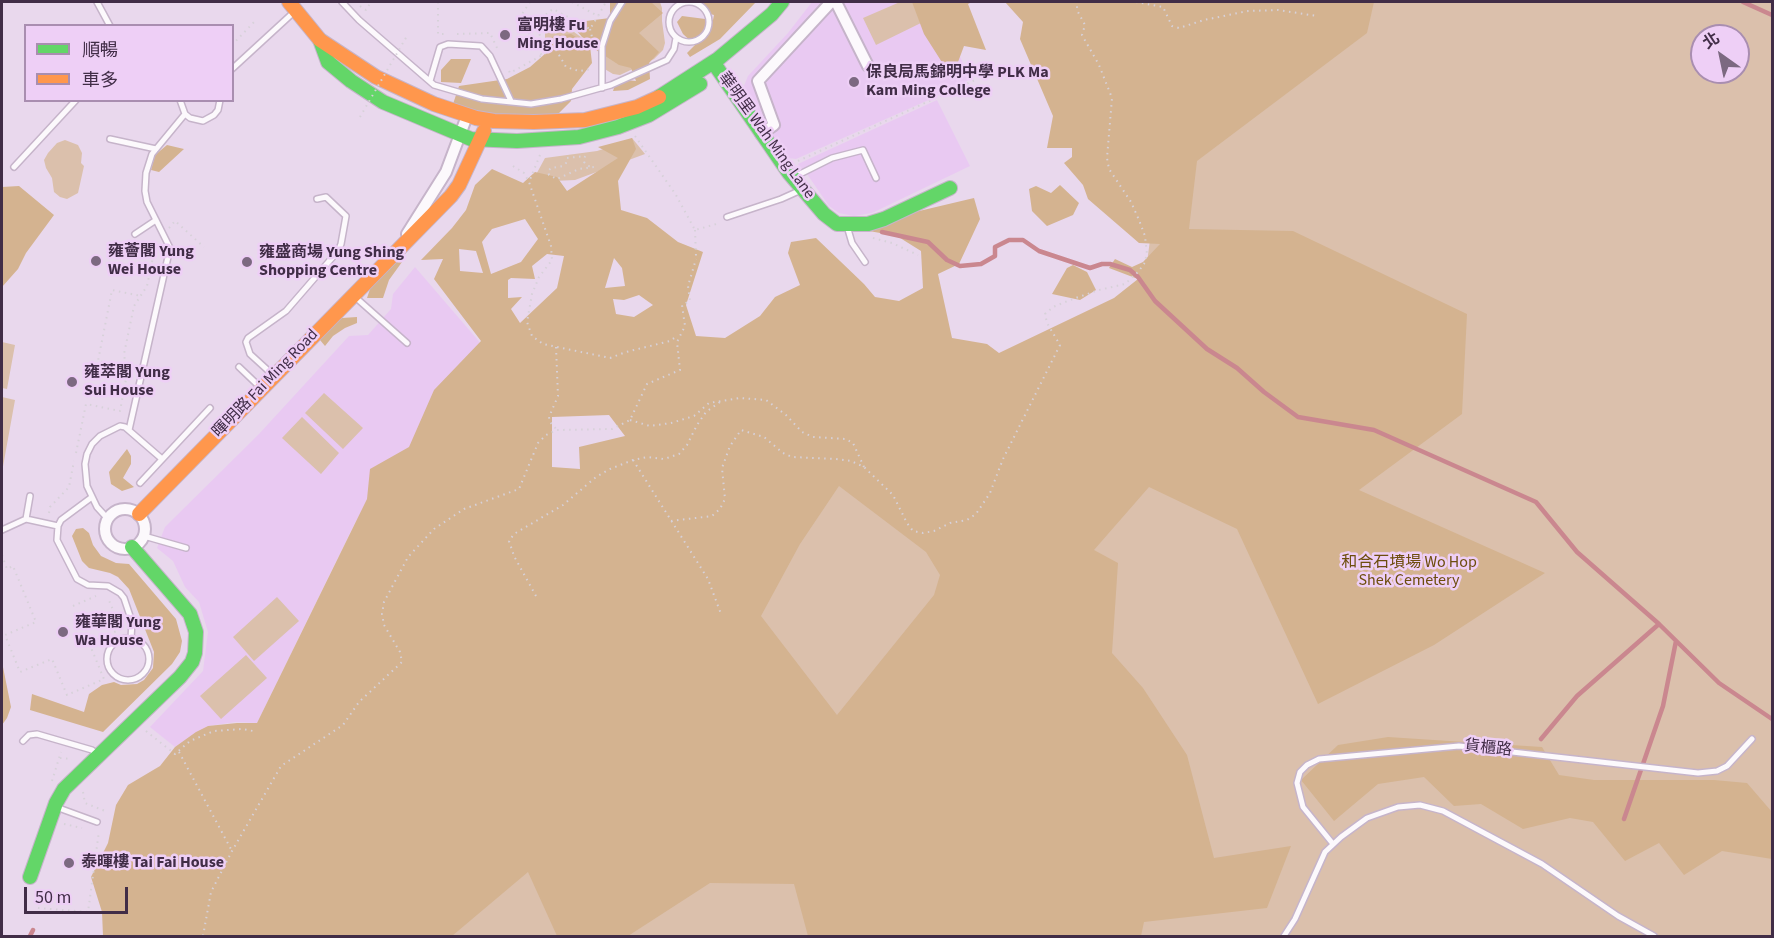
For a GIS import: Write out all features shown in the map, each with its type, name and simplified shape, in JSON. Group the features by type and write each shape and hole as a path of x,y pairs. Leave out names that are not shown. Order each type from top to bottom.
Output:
{"street":[{"path":"320,40 328,62 351,81 383,102 461,135 480,140 550,140 618,127 649,115 679,98 772,14 782,2"},
{"path":"292,6 320,40 386,82 467,116 488,120 534,122 585,120 655,100 716,66 778,21 793,2"},
{"path":"761,134 774,125 758,81 833,2 868,66"},
{"name":"華明里 Wah Ming Lane","path":"716,66 797,183 824,214 837,224 847,225"},
{"name":"暉明路 Fai Ming Road","path":"394,254 446,172 467,116"},
{"name":"暉明路 Fai Ming Road","path":"139,514 451,196 459,185 488,120"},
{"path":"847,225 868,224 884,219 950,188"},
{"path":"122,509 139,514 145,524 144,536 132,548 120,548 110,542 105,531 108,519 116,511 122,509"},
{"path":"34,882 55,806 64,789 180,677 192,662 195,652 196,632 190,614 132,548"}],"lane":[{"path":"97,2 109,24"},
{"path":"342,2 358,20 434,85 482,99 531,104 602,88 668,60 674,49 676,38"},
{"path":"602,88 602,46 610,21 622,2"},
{"path":"685,2 694,2 706,10 709,23 705,35 688,43 676,38 671,33 668,19 675,7 685,2"},
{"path":"234,67 292,6"},
{"path":"430,81 440,47 448,44 481,46 490,56 511,102"},
{"path":"14,167 73,102"},
{"path":"181,102 185,114 196,120 209,119 218,110 220,102"},
{"path":"129,430 170,248 147,202 145,191 149,159 185,114"},
{"path":"110,139 156,149"},
{"path":"727,219 781,199 797,183 832,158 863,150 876,178"},
{"path":"275,376 250,354 246,342 253,334 286,311 338,251 346,216 326,197 317,199"},
{"path":"135,234 156,220"},
{"path":"847,225 852,243 865,262"},
{"path":"353,295 407,342"},
{"path":"238,367 262,389"},
{"path":"140,483 210,408"},
{"path":"108,519 87,486 85,464 92,444 115,427 125,427 162,459"},
{"path":"26,519 30,496"},
{"path":"92,497 65,515 58,526 57,540 77,579 88,585 108,586 124,598 132,622 130,638"},
{"path":"2,530 26,519 58,526"},
{"path":"144,536 186,548"},
{"path":"130,638 142,643 149,660 145,672 129,680 112,673 107,655 113,644 130,638"},
{"path":"23,741 26,736 34,733 85,747 99,756"},
{"name":"貨櫃路","path":"1333,844 1303,807 1297,783 1300,772 1307,765 1319,759 1459,746 1698,773 1717,771 1727,766 1752,740"},
{"path":"1284,936 1295,919 1325,852 1333,844 1367,818 1398,807 1420,805 1443,811 1542,864 1618,916 1654,936"},
{"path":"55,806 100,821"}],"path":[{"path":"353,2 366,10 371,2"},
{"path":"520,18 530,2"},
{"path":"572,2 598,16"},
{"path":"595,50 590,28 606,2"},
{"path":"671,521 712,516 720,509 724,498 722,468 730,446 741,430 764,437 783,453 792,457 851,461 864,467 893,495 906,524 913,531 923,533 934,531 967,520 976,514 990,494 1003,459 1060,345 1047,323 1045,314 1053,307 1070,300 1125,284 1144,264 1147,246 1139,220 1131,202 1109,170 1107,158 1112,98 1099,65 1082,35 1085,25 1076,2"},
{"path":"1136,2 1163,7 1172,26 1179,28 1248,11 1278,10 1317,16"},
{"path":"535,23 553,9 590,28"},
{"path":"520,18 535,23"},
{"path":"520,18 542,56 555,48"},
{"path":"234,43 255,21"},
{"path":"535,23 542,41 555,48 566,68 579,71 593,69"},
{"path":"360,117 406,36"},
{"path":"796,162 975,80"},
{"path":"203,936 211,892 281,766 343,725 359,702 402,662 400,652 384,625 382,614 384,602 408,556 434,529 464,509 519,489 538,443 546,435 556,430 612,429 630,420 647,384 680,370 676,342 685,326 682,305 690,301 688,286 696,258 695,230 676,195 633,133"},
{"path":"567,151 566,163 551,168 548,171 549,175 557,178 579,169 594,167 584,162 588,149"},
{"path":"529,182 540,155"},
{"path":"567,158 585,156"},
{"path":"513,166 524,173 529,182 551,246 552,260 539,277 532,294 527,322 531,336 543,344 610,358 670,340 679,334"},
{"path":"695,230 727,219"},
{"path":"46,523 50,507 69,487 86,404 120,411 127,374 124,354 134,306 147,286 156,243 175,221 204,248"},
{"path":"126,367 98,361 112,290 141,296"},
{"path":"556,347 558,396 549,417 556,430"},
{"path":"630,420 650,426 671,423 694,416 709,403 740,398 766,400 802,432 813,437 846,438 854,443 864,467"},
{"path":"536,596 514,556 509,541 514,534 563,505 596,477 633,460 648,457 664,459 679,454 687,445 706,412 720,402"},
{"path":"633,460 708,579 721,614"},
{"path":"2,555 7,569 13,566 36,622 5,635 20,672 52,659 67,695 104,679 88,643 121,629 106,592 73,606"},
{"path":"144,730 175,754 190,741 208,733 242,729 252,731"},
{"path":"59,758 72,761 85,747"},
{"path":"179,752 232,851"},
{"path":"34,882 38,908 88,912 100,821 105,811 85,803 82,793 85,787"}],"shaded area":[{"name":"保良局馬錦明中學 PLK Ma Kam Ming College","path":"812,2 933,2 971,79 796,159 788,158 752,104 744,86 748,76 788,33"},
{"path":"937,100 970,166 872,213 854,216 839,213 829,206 798,164"},
{"path":"415,267 489,353 355,523 257,723 236,722 208,726 175,747 150,727 203,671 208,632 199,602 185,587 173,561 157,548 165,527 259,434 349,336 368,335 391,309 393,294"}],"green space":[{"path":"610,2 651,2 663,13 639,33 659,52 649,63 650,79 628,90 613,91 617,79 636,81 631,68 619,65 590,46 592,63 572,89 571,101 558,114 498,125 452,107 459,86 507,79 530,67 546,53 535,42 571,34 588,44 570,23 610,18"},
{"path":"619,2 660,2 665,43 663,50 654,59 620,75 603,68 604,27"},
{"path":"698,2 756,2 720,39 690,57 687,53 695,45 683,34 677,22 682,16 713,20 714,15 703,12"},
{"path":"900,2 916,2 925,21 876,45 863,18"},
{"path":"912,2 972,2 968,4 986,50 964,46 952,78 924,34"},
{"path":"1005,2 1374,2 1367,33 1197,161 1189,229 1293,231 1467,314 1462,414 1359,490 1545,573 1434,645 1318,704 1237,529 1149,487 1094,550 1118,563 1112,653 1143,688 1187,755 1214,858 1291,846 1267,908 1144,922 1141,936 808,936 794,884 710,883 628,936 557,936 528,872 452,936 103,936 102,912 91,877 108,843 116,805 128,785 160,766 175,747 208,726 257,723 367,499 370,469 409,447 434,390 481,341 434,279 443,259 421,260 466,210 475,185 492,169 523,183 535,172 557,177 567,191 618,158 598,147 632,138 636,149 618,181 621,210 647,218 678,242 703,252 686,305 696,336 725,338 760,316 775,297 800,285 788,253 791,242 816,238 875,297 899,301 923,288 921,251 897,236 869,231 915,212 974,198 980,219 959,264 938,274 952,338 987,344 999,353 1114,298 1138,279 1109,268 1115,259 1132,267 1143,262 1160,244 1139,243 1088,199 1083,185 1064,163 1072,157 1072,148 1047,148 1053,116 1020,39 1023,22","holes":["525,219 538,239 521,262 491,274 482,242 492,229","459,249 476,251 483,273 460,271","547,254 564,256 557,288 520,323 511,309 522,297 508,298 508,280 511,278 535,279 532,266","614,258 622,268 625,286 605,288","639,295 653,305 634,317 616,314 613,299 624,300","609,415 625,436 579,447 580,469 552,467 552,417","839,486 926,552 940,575 934,595 837,715 761,616 800,544"]},
{"name":"和合石墳場 Wo Hop Shek Cemetery","path":"1148,2 1772,2 1772,936 323,936 755,508 1092,394 1146,270 1171,82"},
{"path":"551,15 589,43 581,68 545,38 545,29 539,21"},
{"path":"451,59 471,59 461,83 441,82 441,70"},
{"path":"632,138 645,154 575,180 532,182 545,158 597,151"},
{"path":"65,140 78,145 82,153 81,163 84,166 78,193 67,199 54,192 52,178 44,160 57,143"},
{"path":"167,145 184,149 159,172 151,170 155,155"},
{"path":"1060,185 1079,203 1073,215 1047,226 1032,211 1029,189 1036,186 1051,193"},
{"path":"19,186 54,215 26,253 18,269 2,287 2,187"},
{"path":"399,260 402,262 389,280 383,298 367,298 371,286"},
{"path":"1073,265 1087,272 1096,290 1080,300 1052,294 1067,268"},
{"path":"357,317 357,323 333,336 325,346 320,340 326,327 342,318"},
{"path":"2,342 15,345 7,389 2,388"},
{"path":"324,393 363,428 343,449 305,413"},
{"path":"2,397 15,400 2,472"},
{"path":"302,417 339,453 321,474 282,438"},
{"path":"127,449 131,456 131,464 123,478 134,487 122,491 111,484 109,472"},
{"path":"83,528 89,533 93,545 101,556 116,563 129,564 176,619 182,641 180,652 172,664 103,732 30,710 32,694 84,712 89,694 102,685 114,682 121,685 137,684 144,680 153,668 154,652 129,589 118,577 89,568 82,561 72,536 76,529"},
{"path":"277,597 299,621 254,661 233,637"},
{"path":"246,655 267,678 221,719 200,696"},
{"path":"2,662 11,707 2,725"},
{"path":"1388,737 1542,747 1559,775 1594,780 1714,780 1747,783 1772,812 1772,859 1722,851 1684,875 1659,843 1625,861 1593,822 1570,818 1523,829 1481,804 1454,806 1424,777 1378,784 1334,821 1301,780 1338,745"}],"waterway":[{"path":"1743,2 1772,15"},
{"path":"882,232 928,242 947,260 960,266 981,264 995,256 995,247 1009,240 1023,240 1039,251 1090,268 1110,264 1130,270 1138,277 1155,301 1207,349 1237,368 1264,392 1298,417 1374,430 1536,502 1577,552 1659,624 1719,683 1772,719"},
{"path":"1541,739 1577,696 1659,624"},
{"path":"1624,819 1663,706 1676,641"},
{"path":"30,936 33,930"}],"traffic: fast":[{"path":"659,97 718,59 772,14 782,2"},
{"path":"320,40 328,62 351,81 383,102 471,139 517,141 579,137 618,127 649,115 700,84"},
{"path":"713,62 789,173 824,214 837,224 868,224 884,219 950,188"},
{"path":"30,877 56,803 64,789 180,677 192,662 195,653 196,632 190,614 132,547"}],"traffic: slow":[{"path":"289,2 320,40 376,77 434,104 476,118 534,122 585,120 637,107 659,97"},
{"path":"139,514 451,196 459,185 484,131"}],"place":[{"name":"富明樓 Fu Ming House","path":"505,35"},
{"name":"保良局馬錦明中學 PLK Ma Kam Ming College","path":"854,82"},
{"name":"雍薈閣 Yung Wei House","path":"96,261"},
{"name":"雍盛商場 Yung Shing Shopping Centre","path":"247,262"},
{"name":"雍萃閣 Yung Sui House","path":"72,382"},
{"name":"雍華閣 Yung Wa House","path":"63,632"},
{"name":"泰暉樓 Tai Fai House","path":"69,863"}]}
